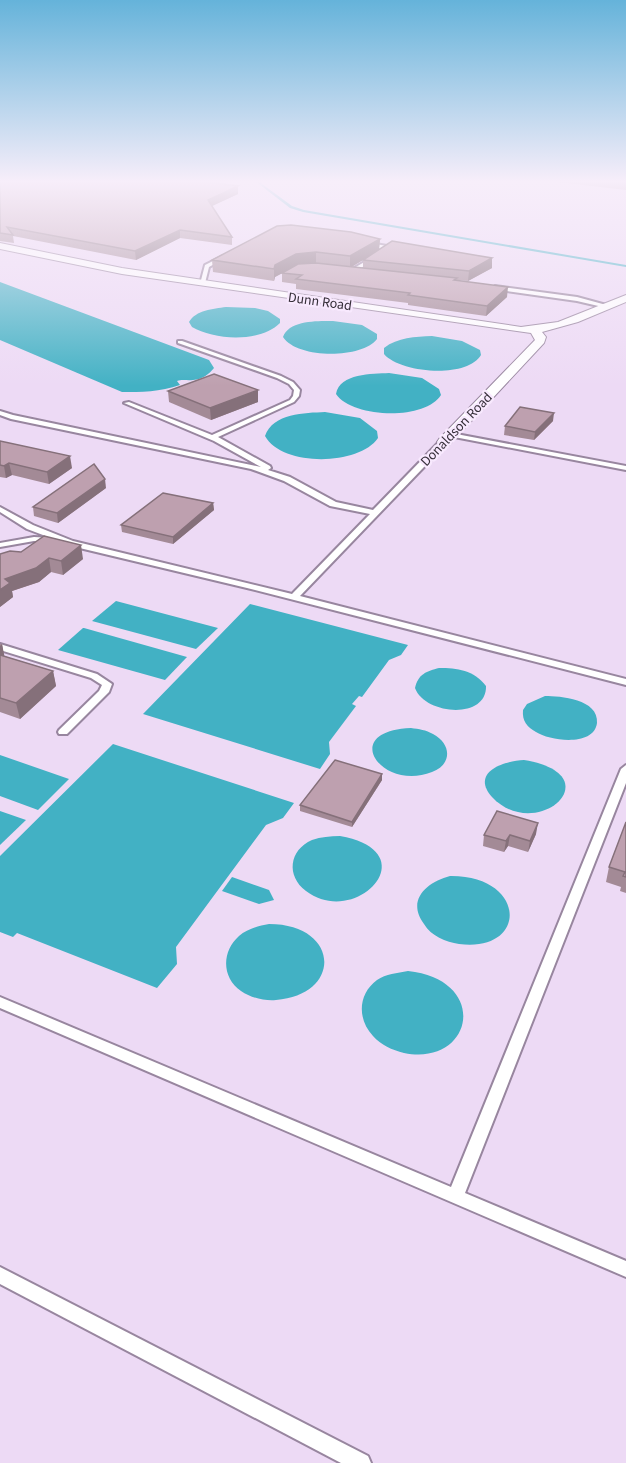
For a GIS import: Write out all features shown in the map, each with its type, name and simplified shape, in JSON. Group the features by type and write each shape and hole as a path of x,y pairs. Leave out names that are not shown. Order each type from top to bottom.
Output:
{"street":[{"name":"Dunn Road","path":"15,249 94,266 201,283 513,329 534,330"},
{"path":"534,330 560,325 626,298"},
{"name":"Donaldson Road","path":"448,439 540,341 542,337 534,330"}],"lane":[{"path":"351,272 386,249"},
{"path":"201,283 207,266 227,255"},
{"path":"340,271 362,273"},
{"path":"484,287 577,299 608,306"},
{"path":"180,342 279,377 291,383 297,390 297,396 292,401 213,437"},
{"path":"127,404 213,437 250,456 277,475 333,504 374,513"},
{"path":"0,413 232,462 277,475"},
{"path":"0,423 11,417"},
{"path":"448,439 626,468"},
{"name":"Donaldson Road","path":"294,597 448,439"},
{"path":"0,509 23,524 70,543"},
{"path":"0,545 34,539 70,543 294,597 626,682"},
{"path":"0,647 94,676 107,684 104,692 63,732"},
{"path":"456,1195 626,769"},
{"path":"0,1002 626,1269"},
{"path":"0,1275 361,1463"}],"water":[{"path":"0,282 209,360 214,368 200,379 177,381 180,385 173,387 151,391 122,392 0,340"},
{"path":"226,307 268,311 280,319 280,323 261,334 224,337 201,331 192,327 189,322 200,313"},
{"path":"333,321 362,325 377,334 377,339 369,346 358,350 330,354 301,349 290,344 283,337 286,331 298,324"},
{"path":"432,336 462,341 480,350 481,355 473,363 462,368 433,371 404,366 384,354 384,348 395,342 407,338"},
{"path":"389,373 422,378 439,389 441,395 433,403 420,409 388,413 357,408 344,402 336,394 339,387 350,378"},
{"path":"325,412 360,418 377,431 378,438 355,454 321,459 303,458 287,453 274,446 265,436 269,428 282,419 299,414"},
{"path":"116,601 218,628 196,649 92,621"},
{"path":"250,604 408,645 401,655 389,660 362,697 359,696 352,704 356,706 329,742 330,754 320,769 143,714"},
{"path":"83,628 187,657 165,680 58,650"},
{"path":"439,668 459,669 476,676 486,686 484,697 467,709 455,710 430,704 415,688 418,679 424,674"},
{"path":"545,696 577,700 592,709 597,723 594,731 588,736 571,740 551,738 533,730 524,720 523,710 527,704"},
{"path":"411,728 430,733 444,743 446,760 439,769 414,776 397,774 384,768 375,759 372,749 376,739 389,732"},
{"path":"113,744 294,803 283,818 266,825 176,947 177,964 157,988 17,933 13,937 0,932 0,856"},
{"path":"0,755 69,779 38,810 0,796"},
{"path":"524,760 550,768 563,779 565,791 558,802 545,810 528,813 510,810 492,797 486,788 487,775 492,770 507,763"},
{"path":"0,811 26,820 0,845"},
{"path":"340,836 366,845 379,857 382,870 375,884 362,895 345,901 325,900 306,891 300,885 295,878 293,864 304,844 319,838"},
{"path":"450,876 475,879 494,887 505,899 510,913 507,926 498,937 482,944 459,944 439,938 427,928 419,915 418,900 427,887"},
{"path":"232,877 269,890 274,900 259,904 222,891"},
{"path":"269,924 292,927 309,935 320,947 324,960 322,974 313,986 298,995 276,1000 249,996 234,985 230,979 226,964 233,942 246,931"},
{"path":"408,971 434,978 452,990 461,1005 463,1021 457,1036 445,1047 427,1054 404,1053 383,1045 368,1029 362,1015 366,992 377,980 384,976"}],"building":[{"path":"233,249 362,249 350,256 316,252 296,254 275,265 274,269 212,260"},
{"path":"379,249 441,249 492,258 469,271 363,260"},
{"path":"316,263 457,278 454,280 508,287 487,306 408,295 410,293 296,279 302,275 282,273 298,264"},
{"path":"214,374 258,390 210,408 168,391"},
{"path":"520,407 554,413 535,432 505,426"},
{"path":"0,441 70,456 47,472 9,463 4,466 0,465"},
{"path":"94,464 105,479 57,513 33,507"},
{"path":"163,493 213,503 173,537 121,525"},
{"path":"44,536 81,545 61,561 49,558 36,568 5,579 10,583 0,590 0,554 10,551 21,552"},
{"path":"0,655 53,671 16,703 0,698"},
{"path":"335,760 382,774 352,822 300,805"},
{"path":"497,811 538,823 530,841 510,835 506,841 484,835"},
{"path":"626,822 626,877 623,876 625,872 609,867"}],"waterway":[{"path":"528,249 626,266"}]}
